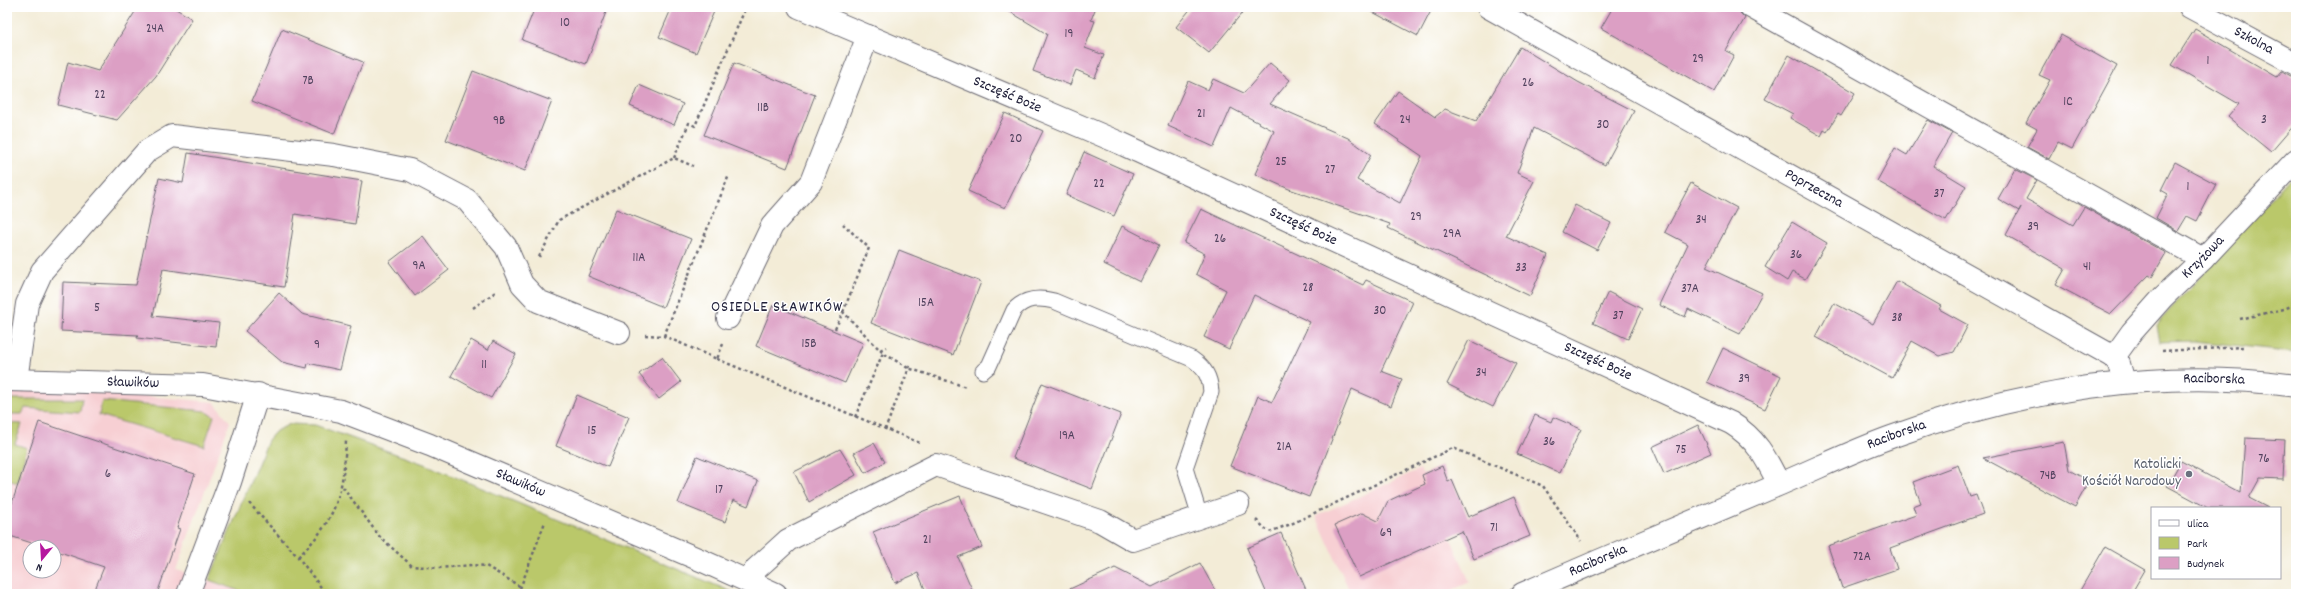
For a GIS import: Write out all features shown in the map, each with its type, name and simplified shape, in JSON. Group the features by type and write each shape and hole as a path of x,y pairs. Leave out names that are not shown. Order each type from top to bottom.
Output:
{"street":[{"name":"Szczęść Boże","path":"799,7 1120,143 1731,423 1746,433 1758,446 1779,484"},
{"name":"Poprzeczna","path":"1488,7 2114,357"},
{"path":"1751,7 2203,259"},
{"name":"Szkolna","path":"2190,7 2296,64"},
{"path":"728,318 772,226 811,182 868,36"},
{"path":"12,380 27,304 42,271 147,151 172,136 334,156 410,170 467,200 506,247 522,284 538,301 619,333"},
{"name":"Krzyżowa","path":"2114,357 2148,313 2178,280 2203,259 2296,160"},
{"path":"2114,357 2119,364 2124,382"},
{"name":"Raciborska","path":"1522,594 1873,444 1936,422 2034,397 2124,382 2224,379 2296,386"},
{"name":"Sławików","path":"12,380 203,385 258,394 349,414 430,445 776,594"},
{"path":"188,594 230,482 258,394"},
{"path":"747,581 756,569 788,540 936,465 1100,521 1133,540 1238,504"}],"lane":[{"path":"983,371 989,366 1014,310 1021,303 1043,298 1054,301 1192,359 1206,372 1210,382 1211,392 1185,468 1200,517"}],"path":[{"path":"522,284 559,220 674,158 689,123 695,126 746,7"},
{"path":"674,158 693,166"},
{"path":"664,336 729,175"},
{"path":"835,329 869,248 843,224"},
{"path":"2240,319 2284,309 2296,304"},
{"path":"842,312 883,353 908,368 966,387"},
{"path":"717,359 726,337 728,318"},
{"path":"619,333 664,336 911,440"},
{"path":"880,350 886,347"},
{"path":"2162,351 2244,347"},
{"path":"855,417 883,353"},
{"path":"885,430 911,363"},
{"path":"298,557 317,538 326,525 343,487 347,437"},
{"path":"1238,504 1269,532 1291,524 1453,448 1543,486 1582,543"},
{"path":"230,482 298,557 326,594"},
{"path":"343,487 379,536 412,566 439,568 472,565 486,566 521,587"},
{"path":"518,594 547,516"}],"shaded area":[{"path":"7,384 214,402 230,422 176,570 248,594 7,594"},
{"path":"1420,469 1470,582 1443,594 1351,594 1316,516"}],"green space":[{"path":"2296,171 2296,352 2195,341 2159,342 2156,325"},
{"path":"7,399 82,399 80,412 25,408 22,414 7,414"},
{"path":"102,401 205,411 214,416 204,446 99,415"},
{"path":"7,423 22,424 15,444 27,448 17,483 7,479"},
{"path":"290,424 315,425 424,464 737,594 248,594 209,580 268,440 276,431"}],"building":[{"path":"138,7 173,7 192,19 156,76 117,120 58,105 68,62 98,71"},
{"path":"535,7 608,7 586,64 522,40"},
{"path":"672,7 716,7 696,53 659,37"},
{"path":"1002,7 1096,7 1091,20 1095,21 1085,48 1104,55 1095,78 1076,70 1070,85 1033,71 1047,34"},
{"path":"1192,7 1247,7 1209,53 1176,27"},
{"path":"1363,7 1433,7 1418,36"},
{"path":"1613,7 1739,7 1740,13 1745,18 1726,51 1734,55 1714,92 1601,28"},
{"path":"282,29 363,62 334,134 252,101"},
{"path":"2195,29 2277,77 2282,71 2296,79 2296,123 2271,152 2228,117 2239,104 2172,65"},
{"path":"2061,35 2117,66 2072,149 2058,142 2049,159 2027,147 2037,129 2026,123 2050,80 2039,75"},
{"path":"1520,47 1578,82 1634,111 1605,165 1534,128 1517,173 1534,181 1506,236 1548,255 1530,296 1388,228 1390,224 1289,189 1255,174 1274,131 1231,108 1214,147 1168,126 1188,81 1208,90 1213,79 1244,93 1270,63 1290,80 1270,104 1348,138 1371,155 1357,180 1400,203 1422,156 1375,124 1398,91 1435,117 1445,109 1476,121"},
{"path":"1789,55 1855,93 1841,116 1838,114 1827,132 1824,130 1821,136 1790,118 1793,114 1765,99"},
{"path":"734,63 815,95 787,168 704,135"},
{"path":"473,71 552,101 525,171 446,140"},
{"path":"639,85 683,104 674,125 630,106"},
{"path":"1005,113 1043,131 1005,208 968,191"},
{"path":"1928,120 1952,133 1933,166 1966,186 1946,220 1877,181 1895,148 1907,155"},
{"path":"1084,152 1133,174 1114,216 1066,195"},
{"path":"188,153 362,181 355,224 295,214 284,287 163,269 153,316 219,323 216,347 137,338 138,335 61,331 63,282 136,285 159,178 183,183"},
{"path":"2175,162 2216,184 2197,221 2187,216 2178,231 2156,218 2168,194 2161,190"},
{"path":"2015,169 2037,180 2026,199 2073,225 2084,207 2166,253 2152,277 2149,275 2111,314 2056,285 2065,269 2006,235 2019,211 1998,199"},
{"path":"1691,183 1737,208 1706,267 1762,293 1740,334 1688,309 1685,317 1659,305 1688,244 1665,232"},
{"path":"1575,205 1611,223 1597,250 1562,232"},
{"path":"616,209 691,239 663,307 588,276"},
{"path":"1201,209 1363,285 1366,280 1413,302 1381,371 1402,379 1391,406 1352,389 1309,497 1230,466 1258,396 1272,402 1310,322 1254,295 1229,349 1204,337 1226,290 1196,274 1205,254 1184,243"},
{"path":"1792,222 1827,243 1805,279 1792,272 1787,281 1765,267"},
{"path":"1122,226 1159,245 1140,282 1104,264"},
{"path":"423,236 449,270 415,296 389,262"},
{"path":"899,250 981,282 953,355 871,323"},
{"path":"1897,281 1941,306 1939,309 1968,325 1954,352 1939,356 1912,341 1892,378 1816,337 1834,303 1873,324"},
{"path":"1608,292 1642,309 1628,339 1593,323"},
{"path":"279,293 302,314 351,326 340,370 308,363 307,368 282,362 245,331"},
{"path":"773,305 863,343 845,383 756,346"},
{"path":"471,340 488,350 493,341 516,354 491,398 451,376"},
{"path":"1469,340 1516,363 1493,407 1447,384"},
{"path":"1723,348 1781,376 1765,409 1707,382"},
{"path":"662,357 681,382 659,399 639,374"},
{"path":"1042,383 1121,414 1092,489 1013,458"},
{"path":"577,395 629,417 608,467 556,446"},
{"path":"1535,415 1551,422 1553,417 1581,429 1560,473 1517,454"},
{"path":"39,422 195,474 177,528 180,529 157,594 93,594 104,567 62,553 62,539 22,540 7,535 7,518"},
{"path":"1698,425 1711,453 1664,474 1652,447"},
{"path":"2245,438 2285,440 2283,479 2260,478 2249,498 2266,507 2206,507 2167,486 2181,461 2241,493"},
{"path":"2064,442 2069,470 2089,481 2075,507 1983,458"},
{"path":"874,443 885,462 865,473 854,453"},
{"path":"840,449 856,475 809,502 794,472"},
{"path":"697,456 758,481 748,506 733,500 725,522 678,503"},
{"path":"1958,465 1970,497 1976,495 1983,514 1890,548 1897,569 1842,588 1828,546 1916,515 1913,506 1921,503 1913,482"},
{"path":"1442,466 1448,482 1452,480 1468,517 1514,497 1530,536 1474,559 1462,531 1359,577 1335,525 1362,513 1378,521 1388,501 1425,484 1422,475"},
{"path":"960,496 982,547 958,557 974,594 927,594 918,573 895,583 873,532"},
{"path":"1281,533 1308,594 1267,594 1247,548"},
{"path":"2105,547 2145,570 2131,594 2078,594"},
{"path":"1200,563 1217,594 1059,594 1115,568 1152,587"}],"place":[{"name":"Katolicki Kościół Narodowy","path":"2189,474"}],"district":[{"name":"OSIEDLE SŁAWIKÓW","path":"777,307"}]}
